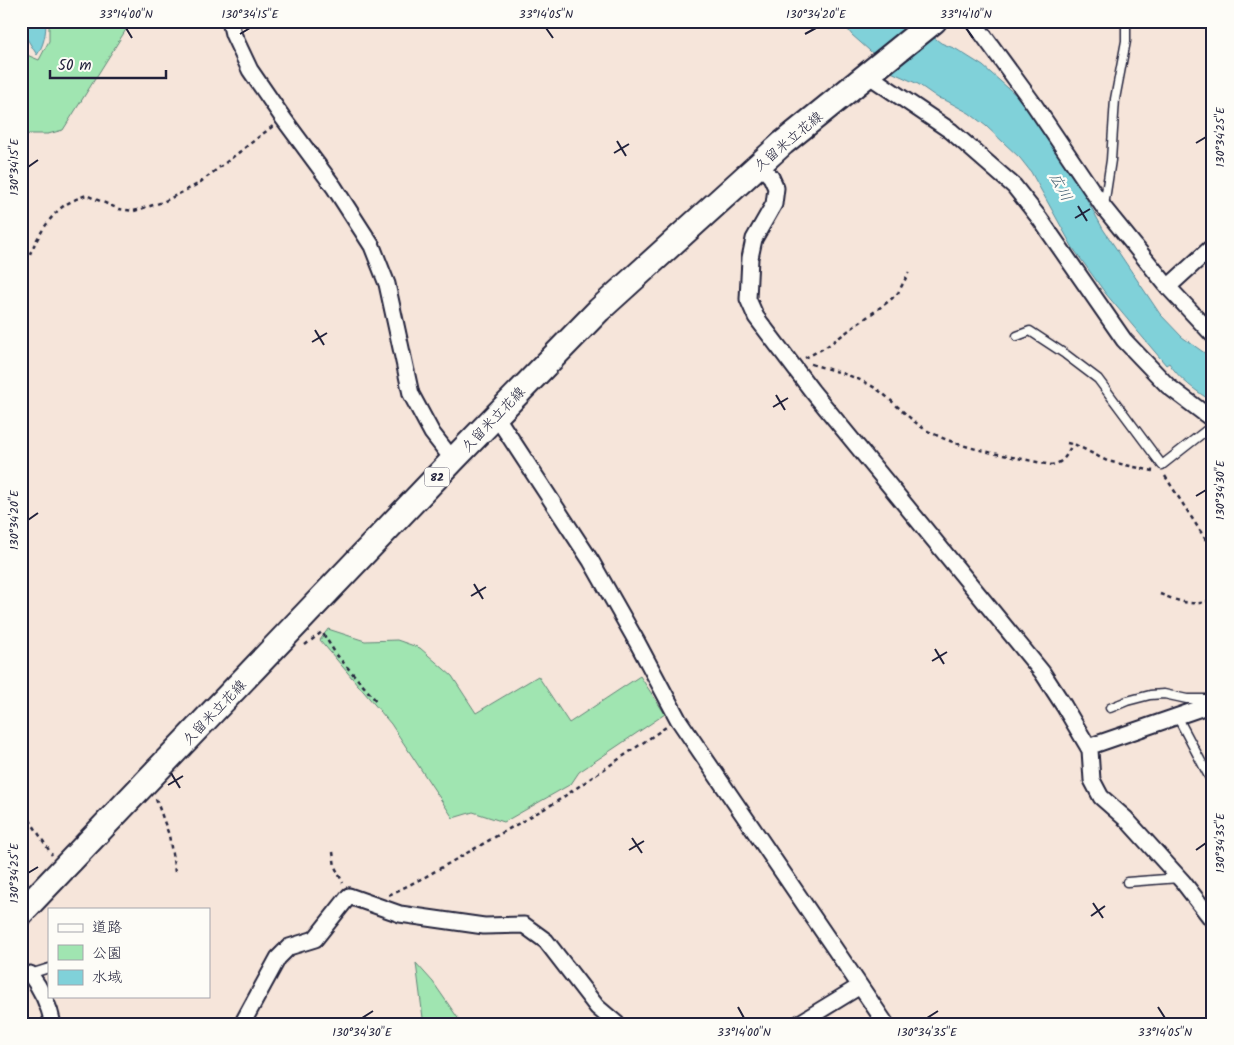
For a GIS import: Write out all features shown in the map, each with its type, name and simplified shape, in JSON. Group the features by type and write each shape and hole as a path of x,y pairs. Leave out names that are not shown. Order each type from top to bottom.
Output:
{"main road":[{"name":"久留米立花線","path":"21,913 453,460 599,310 783,143 934,22"}],"street":[{"path":"230,21 233,34 250,70 334,187 372,246 387,284 411,394 432,433 453,460"},
{"path":"973,21 1033,103 1104,208 1168,287 1213,335"},
{"path":"873,71 950,131 1014,186 1124,340 1168,386 1213,420"},
{"path":"759,164 771,177 776,188 774,204 754,239 750,258 748,299 756,317 819,398 1042,672 1090,750 1092,780 1101,797 1126,818 1179,878 1213,921"},
{"path":"1168,287 1213,246"},
{"path":"496,416 591,561 678,719 886,1024"},
{"path":"1088,747 1213,704"},
{"path":"246,1022 278,958 289,947 315,938 349,896 400,914 484,926 524,926 546,941 597,1007 617,1024"},
{"path":"26,973 40,988 49,1005 53,1024"},
{"path":"798,1024 860,986"}],"lane":[{"path":"1104,208 1112,160 1115,99 1126,41 1126,21"},
{"path":"1017,336 1030,331 1098,379 1160,467 1213,425"},
{"path":"1110,708 1127,700 1150,695 1164,694 1187,699 1213,699"},
{"path":"1177,716 1213,784"},
{"path":"1127,882 1179,878"},
{"path":"26,973 48,968"}],"path":[{"path":"21,276 45,228 64,206 86,195 119,208 134,211 163,202 198,184 283,118"},
{"path":"910,272 898,293 889,301 826,347 800,360 860,379 880,391 904,414 926,430 944,439 970,447 1050,465 1058,464 1065,458 1072,444"},
{"path":"1067,443 1107,460 1155,472 1160,467 1213,551"},
{"path":"1160,594 1178,601 1202,604 1208,601 1213,592"},
{"path":"299,649 322,632 336,654 378,702"},
{"path":"372,904 426,877 556,802 678,719"},
{"path":"154,796 169,835 175,872"},
{"path":"21,806 62,871"},
{"path":"333,852 335,867 349,896"}],"green space":[{"path":"49,21 123,21 127,28 63,130 48,134 29,134 21,138 21,61 27,55 39,60 49,41"},
{"path":"328,629 365,641 397,640 420,648 452,676 476,713 538,676 569,723 640,676 665,714 579,772 571,784 504,822 473,812 453,818 391,724 320,640"},
{"path":"416,963 433,982 462,1024 421,1024 423,1018"}],"water":[{"path":"21,21 46,21 44,39 37,55 21,29"},
{"name":"広川","path":"841,21 913,21 941,43 956,49 983,66 1025,103 1070,168 1103,229 1160,314 1182,337 1213,359 1213,402 1183,380 1169,363 1166,365 1106,294 1073,248 1031,172 1020,158 969,113 938,98 918,84 889,71 887,66 852,35"}]}
